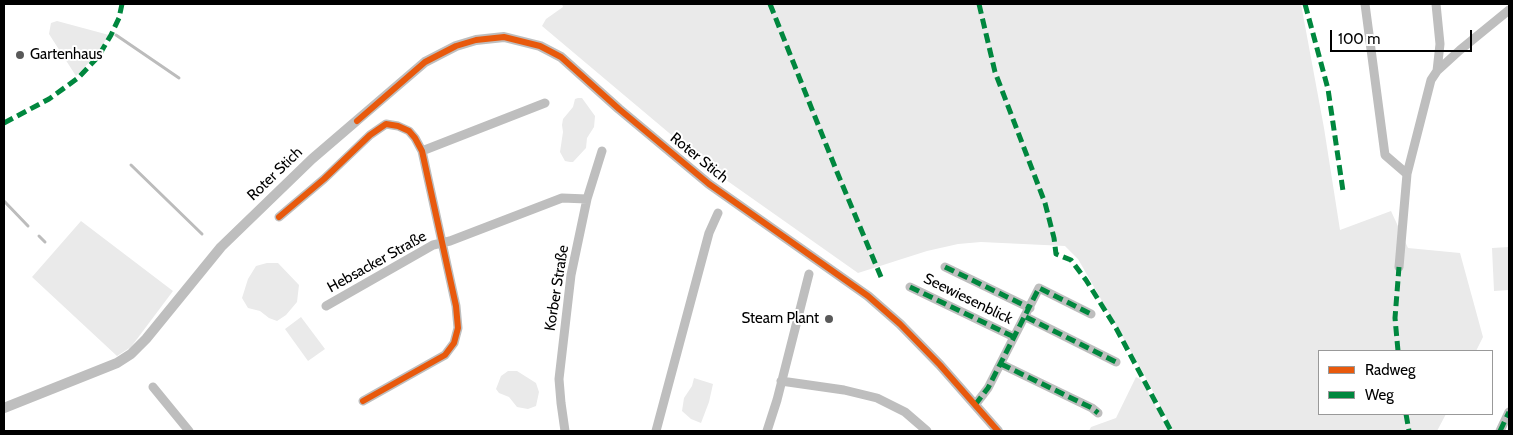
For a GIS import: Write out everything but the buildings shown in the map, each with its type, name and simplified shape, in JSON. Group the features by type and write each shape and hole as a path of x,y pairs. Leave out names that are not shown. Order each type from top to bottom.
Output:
{"street":[{"path":"1365,4 1385,155 1407,174"},
{"path":"1436,4 1440,44 1438,71"},
{"path":"1399,267 1407,174 1431,80 1460,50 1509,10"},
{"name":"Roter Stich","path":"4,408 117,364 132,354 221,247 312,159 425,62 456,46 476,40 504,37 540,46 561,57 619,109 709,184 868,296 900,324 998,431"},
{"path":"422,151 545,103"},
{"name":"Hebsacker Straße","path":"279,217 370,135 386,124 398,126 409,131 422,151 456,306 458,328 454,343 445,355 363,401"},
{"name":"Korber Straße","path":"565,431 560,395 561,360 571,275 587,199 602,151"},
{"name":"Hebsacker Straße","path":"326,306 418,253 442,243 562,198 587,199"},
{"path":"656,431 709,233 718,213"},
{"path":"945,267 1030,308"},
{"path":"767,431 809,274"},
{"name":"Seewiesenblick","path":"910,287 1014,337"},
{"path":"975,405 988,388 1026,318 1039,288 1091,314"},
{"path":"1026,318 1116,362"},
{"path":"1001,364 1092,408 1098,413"},
{"path":"781,380 844,390 877,398 905,412 926,431"},
{"path":"153,386 189,431"},
{"path":"1500,431 1509,412"}],"shaded area":[{"path":"562,4 1301,4 1324,128 1340,230 1391,211 1408,248 1460,253 1483,337 1476,350 1318,350 1318,415 1445,415 1437,431 1173,431 1146,378 1078,259 1065,246 981,242 958,244 927,251 858,273 719,175 542,26 546,19 563,7"},
{"path":"57,21 109,35 96,55 76,76 49,34 51,23"},
{"path":"582,98 595,116 594,127 587,138 586,148 573,162 570,162 565,161 560,152 563,132 562,125 563,119 573,107 575,99"},
{"path":"81,221 173,291 131,347 117,356 32,277"},
{"path":"1509,247 1509,290 1494,291 1492,248"},
{"path":"278,263 299,285 297,302 286,315 277,321 260,311 248,308 242,298 248,279 256,266"},
{"path":"301,317 325,349 308,361 285,329"},
{"path":"508,371 517,371 536,383 539,392 536,406 528,409 517,407 509,397 499,393 496,389 501,376"},
{"path":"1136,377 1140,379 1148,391 1168,431 1089,431 1091,427 1116,418"},
{"path":"694,378 713,384 701,423 691,419 682,411 684,398 692,386"}],"waterway":[{"path":"116,35 179,78"},
{"path":"131,165 202,234"},
{"path":"4,201 28,226"},
{"path":"39,236 45,242"}],"marked path":[{"path":"4,123 49,99 78,78 98,57 119,18 122,4"},
{"path":"770,4 881,277"},
{"path":"979,4 995,72 1045,203 1056,254 1071,260 1086,280 1116,328 1171,431"},
{"path":"1305,4 1328,89 1343,191"},
{"path":"945,267 1030,308"},
{"path":"1398,350 1395,318 1399,267"},
{"path":"910,287 1014,337"},
{"path":"975,405 988,388 1039,288 1091,314"},
{"path":"1026,317 1116,362"},
{"path":"1001,364 1092,408 1098,413"},
{"path":"1500,431 1509,412"},
{"path":"1406,415 1409,431"}],"cycle path":[{"path":"357,121 425,62 456,46 476,40 504,37 540,46 561,57 619,109 709,184 868,296 900,324 940,365 998,431"},
{"path":"279,217 324,179 370,135 386,124 398,126 409,131 422,151 456,306 458,328 454,343 445,355 363,401"}],"place":[{"name":"Gartenhaus","path":"20,55"},
{"name":"Steam Plant","path":"829,319"}]}
